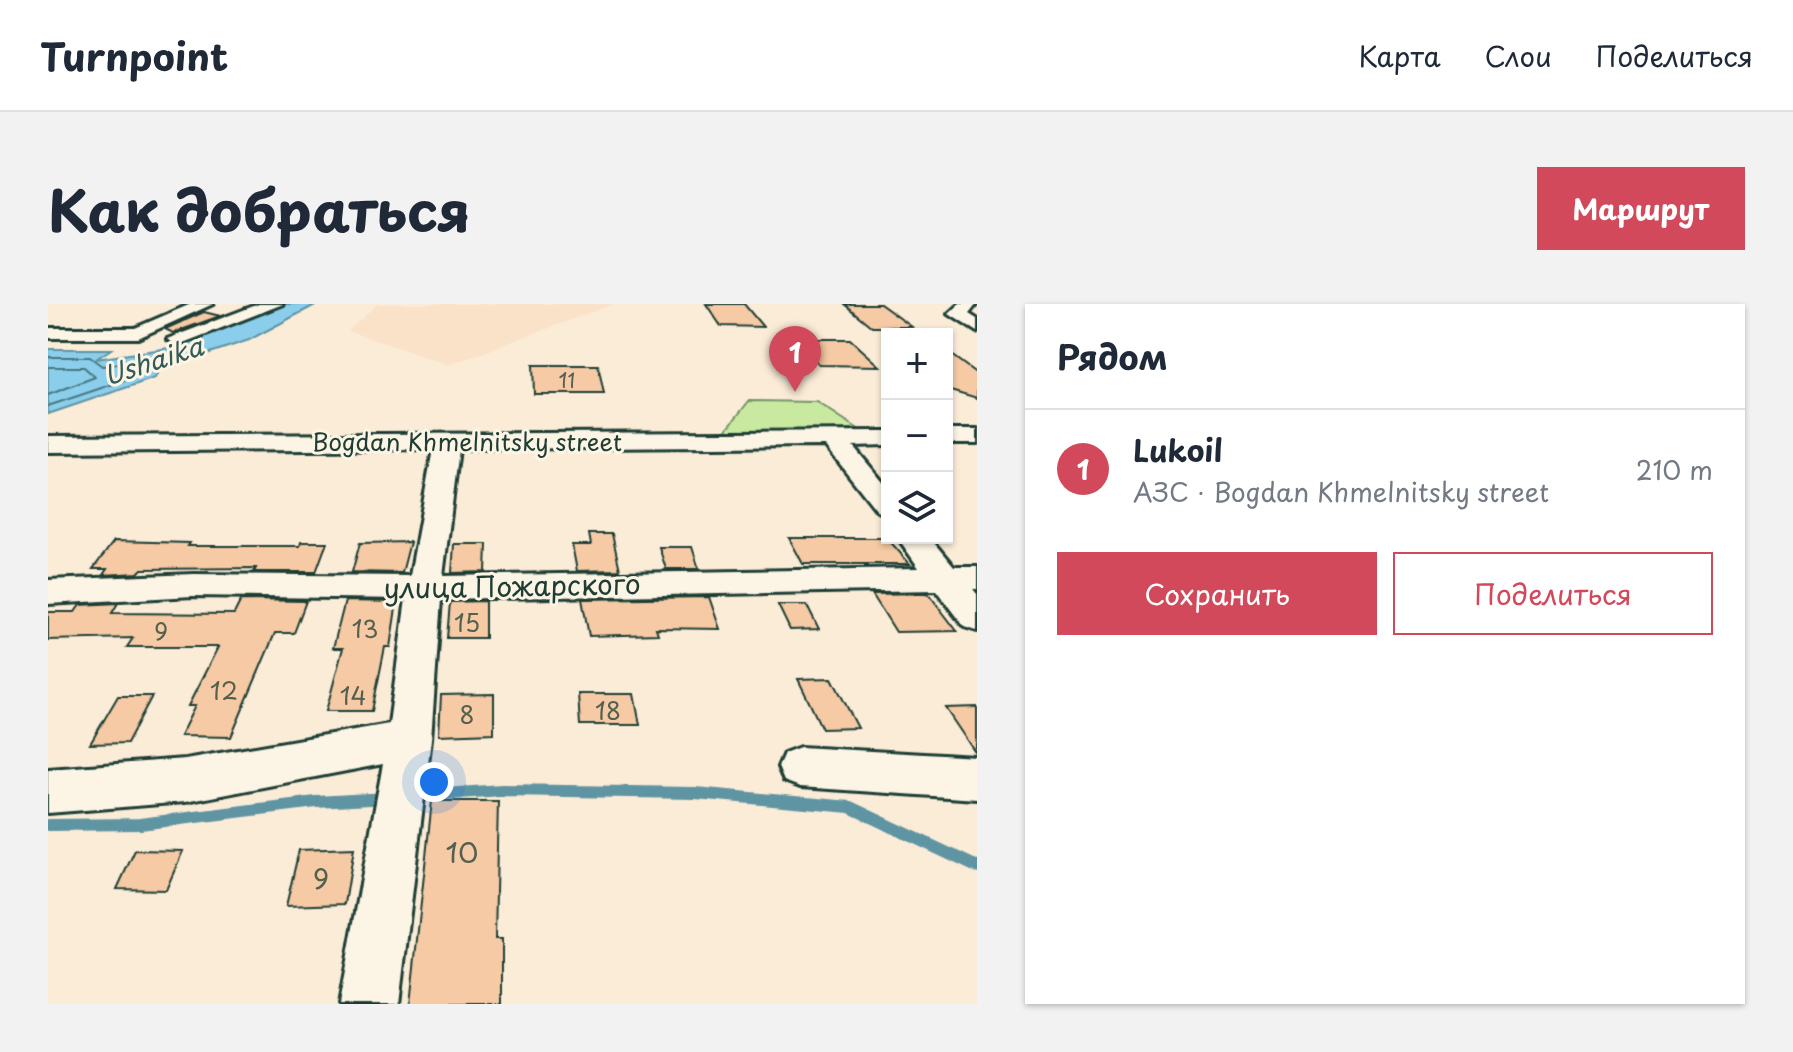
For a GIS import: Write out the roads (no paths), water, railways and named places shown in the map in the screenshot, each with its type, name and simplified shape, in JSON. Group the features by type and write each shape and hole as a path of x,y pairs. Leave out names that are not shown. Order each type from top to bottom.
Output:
{"street":[{"path":"138,333 205,304"},
{"path":"48,333 138,333 151,338 175,339 275,304"},
{"path":"970,304 958,314 977,327"},
{"path":"953,436 977,436"},
{"path":"833,438 881,498"},
{"name":"Bogdan Khmelnitsky street","path":"48,444 881,438"},
{"path":"369,1004 409,739 425,588 447,441"},
{"path":"920,544 961,578 977,618"},
{"name":"улица Пожарского","path":"48,592 193,585 425,588 961,578"},
{"path":"48,791 98,790 253,773 409,739"},
{"path":"800,767 977,778"}],"water":[{"name":"Ushaika","path":"285,304 317,304 249,340 159,370 155,378 48,414 48,349 111,349 96,359 169,348"}],"waterway":[{"path":"415,796 502,790 695,793 850,807 977,867"},
{"path":"48,825 140,824 316,802 388,798"}],"place":[{"name":"Lukoil","path":"795,392"}]}
